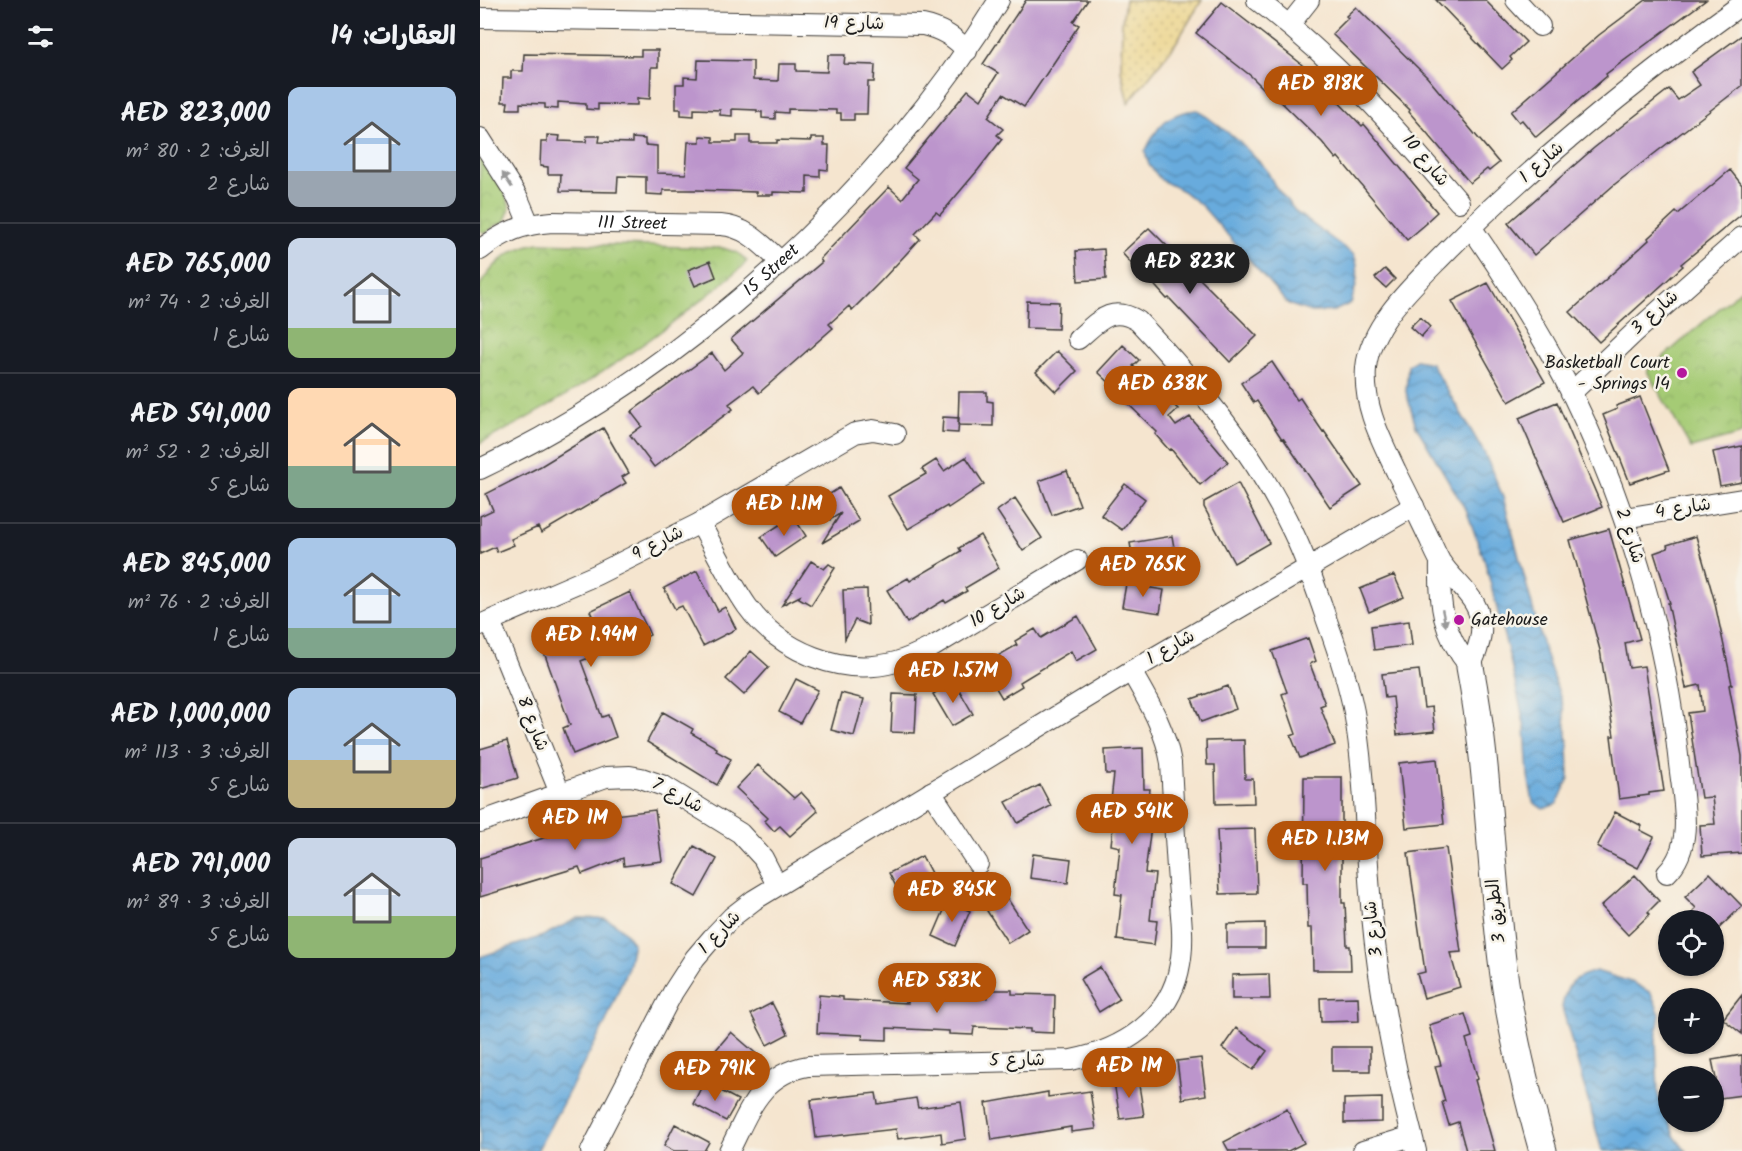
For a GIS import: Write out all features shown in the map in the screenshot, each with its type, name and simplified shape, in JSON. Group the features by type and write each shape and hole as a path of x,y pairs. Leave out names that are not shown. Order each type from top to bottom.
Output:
{"street":[{"name":"I5 Street","path":"480,469 568,422 647,371 724,311 780,261 825,219 902,136 968,51 999,0"},
{"name":"شارع 10","path":"1257,0 1290,24 1371,100 1459,202"},
{"path":"1290,24 1309,0"},
{"path":"1516,0 1540,26"},
{"name":"شارع 1","path":"591,1151 674,992 695,958 732,917 777,885 1131,671 1414,506 1373,420 1368,403 1366,376 1370,349 1393,310 1471,227 1587,124 1641,79 1742,4"},
{"name":"I9 شارع","path":"480,18 923,25 952,37 968,51"},
{"path":"480,138 518,198 529,224"},
{"name":"I11 Street","path":"480,250 511,229 529,224 552,222 729,226 754,237 780,261"},
{"name":"شارع 2","path":"1471,227 1540,334 1571,393 1624,518 1658,636 1678,748 1685,836 1681,853 1667,873"},
{"name":"شارع 3","path":"1571,393 1634,333 1742,237"},
{"path":"1078,339 1103,317 1125,314 1138,321 1202,392 1238,440 1274,496 1309,568"},
{"name":"شارع 9","path":"485,623 596,575 700,522 855,433 873,430 895,434"},
{"name":"شارع 4","path":"1624,518 1742,499"},
{"path":"1414,506 1440,561"},
{"name":"شارع 10","path":"700,522 747,606 765,627 788,644 812,657 839,664 867,666 895,662 915,655 934,646 1077,560"},
{"name":"3 الطريق","path":"1440,561 1475,602 1480,616 1481,634 1475,656 1503,969 1518,1052 1543,1151"},
{"name":"3 الطريق","path":"1440,561 1445,624 1450,639 1475,656"},
{"name":"شارع 3","path":"1309,568 1343,666 1353,709 1361,753 1372,917 1382,992 1395,1065 1414,1144"},
{"name":"شارع 8","path":"485,623 560,793"},
{"name":"شارع 5","path":"729,1151 759,1094 776,1077 797,1068 1071,1060 1111,1049 1130,1039 1159,1013 1177,981 1182,944 1170,763 1166,740 1158,718 1131,671"},
{"name":"شارع 7","path":"480,822 606,777 630,776 653,781 740,833 763,858 777,885"},
{"path":"931,792 978,864"},
{"path":"1363,1151 1414,1144"}],"sand":[{"path":"1125,0 1202,0 1174,46 1128,103 1121,70"}],"green space":[{"path":"480,151 504,190 510,208 504,223 496,225 487,233 480,231"},
{"path":"539,243 723,248 738,253 747,261 681,317 616,363 515,425 480,443 480,285 492,269 512,252"},
{"path":"1742,289 1742,434 1691,448 1647,371"}],"water":[{"path":"1198,110 1239,141 1266,169 1275,186 1296,212 1354,255 1357,273 1351,303 1334,311 1311,312 1288,304 1203,207 1183,191 1161,180 1149,165 1145,152 1164,122 1178,114"},
{"path":"1416,360 1431,363 1484,452 1503,497 1544,650 1563,705 1568,742 1569,778 1557,804 1543,809 1533,802 1528,776 1525,728 1485,562 1467,512 1416,426 1406,392 1408,366"},
{"path":"578,918 610,921 621,928 633,943 628,967 604,1026 537,1151 480,1151 480,957 543,936"},
{"path":"1596,971 1634,983 1651,993 1658,1009 1656,1039 1658,1132 1673,1132 1686,1151 1602,1151 1562,1007 1569,986 1581,976"}],"building":[{"path":"1026,0 1088,0 1073,22 1079,25 1024,107 1003,94 988,117 1003,129 997,135 1002,139 978,170 940,215 936,212 915,234 920,239 881,281 852,310 849,306 829,324 833,328 759,393 753,386 729,404 733,409 654,467 630,435 642,426 631,412 712,353 724,370 743,353 731,339 822,262 820,259 889,187 902,199 918,179 904,168 968,90 981,100 998,73 983,64"},
{"path":"1436,0 1485,0 1526,42 1510,57 1512,60 1502,69"},
{"path":"1646,0 1706,0 1606,74 1607,76 1536,137 1522,120 1519,122 1511,112 1599,35"},
{"path":"1222,2 1299,62 1362,126 1364,124 1437,212 1407,240 1338,157 1336,159 1273,94 1271,96 1251,76 1196,33"},
{"path":"1356,7 1427,77 1499,163 1489,171 1487,169 1470,183 1409,112 1410,110 1332,34"},
{"path":"1742,35 1742,86 1615,184 1534,255 1508,223 1594,148 1669,89 1678,100 1700,85 1691,72"},
{"path":"641,50 658,50 658,67 651,67 650,99 637,98 637,105 598,104 598,110 586,109 586,104 558,102 558,109 545,108 545,104 520,103 520,109 507,109 508,102 502,102 503,78 511,78 511,71 523,71 524,54 641,56"},
{"path":"828,55 845,55 844,64 875,65 874,82 868,82 867,114 854,114 854,120 841,120 841,113 836,113 836,110 788,109 788,113 775,112 775,119 762,118 762,112 757,112 757,110 732,109 732,116 720,115 720,110 694,109 694,116 681,115 681,109 676,109 676,84 684,84 684,77 697,78 698,60 753,61 753,80 778,81 779,64 796,64 796,71 827,72"},
{"path":"547,135 560,136 559,141 586,142 587,136 600,136 599,142 632,143 632,138 645,139 645,145 657,146 657,173 686,174 688,142 700,142 700,136 713,137 713,142 737,142 737,136 750,136 750,143 777,143 777,140 811,141 811,138 824,138 824,145 829,145 828,170 820,169 820,177 807,176 807,193 773,192 773,195 756,195 756,192 663,190 663,195 646,194 646,177 618,176 617,192 560,191 561,174 548,174 548,167 540,166 541,142 547,142"},
{"path":"1730,170 1742,185 1742,214 1681,264 1683,266 1599,342 1570,312 1649,240 1648,238 1676,212 1678,214"},
{"path":"1149,228 1257,336 1230,362 1122,253"},
{"path":"1104,249 1106,279 1078,281 1076,251"},
{"path":"710,261 716,277 695,286 688,270"},
{"path":"1385,269 1395,279 1386,288 1375,278"},
{"path":"1488,283 1545,382 1509,402 1452,301"},
{"path":"1027,301 1059,302 1058,329 1026,328"},
{"path":"1420,317 1430,327 1421,337 1410,327"},
{"path":"1123,345 1139,360 1133,366 1178,409 1169,417 1176,426 1190,417 1228,462 1200,485 1171,449 1169,450 1155,434 1157,432 1098,372"},
{"path":"1057,351 1077,371 1056,392 1036,372"},
{"path":"1272,362 1297,400 1300,398 1362,486 1330,507 1257,401 1254,403 1241,383"},
{"path":"959,392 987,392 987,401 993,402 993,426 958,425"},
{"path":"1640,397 1669,470 1630,483 1603,415 1617,409 1616,406"},
{"path":"1557,402 1602,507 1564,522 1519,418"},
{"path":"943,417 959,418 958,433 942,432"},
{"path":"603,428 629,473 622,477 626,483 541,533 538,527 511,539 514,545 497,552 495,547 480,554 480,516 493,510 486,494 541,466"},
{"path":"1742,446 1742,482 1720,486 1713,452"},
{"path":"966,457 984,484 948,508 947,506 908,529 888,496 926,474 922,469 936,460 944,471"},
{"path":"1067,471 1080,505 1052,515 1039,481"},
{"path":"1238,483 1269,543 1234,563 1204,507 1204,502"},
{"path":"1125,484 1145,499 1122,530 1101,515"},
{"path":"839,488 859,521 822,543 841,513 830,520 819,501"},
{"path":"1015,498 1042,538 1023,551 997,511"},
{"path":"793,516 806,536 775,557 761,537"},
{"path":"1609,529 1640,639 1625,643 1629,668 1644,666 1664,791 1619,799 1611,736 1614,736 1600,650 1570,540"},
{"path":"980,535 999,568 965,588 967,591 946,603 944,600 907,623 887,590 908,578 910,581 961,551 959,548"},
{"path":"1172,536 1177,565 1135,571 1130,543"},
{"path":"1696,536 1714,599 1732,684 1729,685 1742,756 1742,853 1702,856 1700,825 1715,824 1712,797 1701,798 1688,713 1703,711 1700,685 1686,688 1668,603 1670,603 1654,553 1668,548 1667,545"},
{"path":"811,561 824,569 829,564 835,568 811,605 799,598 800,596 782,605"},
{"path":"697,571 718,611 725,607 736,629 703,646 682,606 675,609 664,588"},
{"path":"1394,575 1404,597 1369,612 1360,589"},
{"path":"1126,584 1164,590 1160,613 1122,607"},
{"path":"867,589 868,625 855,620 845,639 843,590"},
{"path":"630,592 650,635 611,654 609,650 581,661 602,717 608,715 616,737 573,754 563,728 570,725 541,644 572,632 573,636 597,626 590,611"},
{"path":"1078,616 1097,649 1076,661 1071,651 1020,682 1022,686 1002,698 982,665 1017,645 1015,641 1035,629 1041,638"},
{"path":"1409,621 1412,645 1374,650 1371,626"},
{"path":"1308,638 1316,661 1310,664 1325,704 1320,706 1335,745 1300,758 1291,736 1296,734 1282,694 1287,692 1272,651"},
{"path":"751,651 769,667 744,695 726,679"},
{"path":"1419,670 1424,708 1432,707 1435,731 1397,735 1393,697 1385,698 1382,674"},
{"path":"796,679 818,690 800,723 779,712"},
{"path":"954,681 973,714 952,726 933,694"},
{"path":"1228,686 1236,709 1201,722 1192,699"},
{"path":"841,693 864,699 854,736 831,730"},
{"path":"893,694 917,695 915,733 891,732"},
{"path":"663,712 693,729 691,733 731,759 717,785 647,742"},
{"path":"1244,740 1245,779 1253,779 1254,803 1216,804 1215,765 1207,765 1206,741"},
{"path":"507,741 518,778 480,789 480,749"},
{"path":"1143,748 1144,789 1150,789 1146,825 1151,826 1145,873 1155,874 1150,920 1157,921 1154,945 1117,940 1122,895 1115,894 1120,847 1111,845 1115,809 1110,809 1114,774 1106,774 1105,750"},
{"path":"1437,759 1444,824 1406,828 1399,763"},
{"path":"758,765 794,798 801,792 818,811 790,836 780,826 774,831 765,821 768,818 736,788"},
{"path":"1304,777 1342,777 1342,903 1345,903 1347,946 1350,946 1351,970 1313,970 1312,928 1308,928 1307,883 1303,883"},
{"path":"1040,785 1051,806 1018,823 1006,802"},
{"path":"655,810 662,861 624,866 623,858 582,874 579,867 480,897 480,858 566,831 563,826 597,813 598,817"},
{"path":"1615,812 1642,826 1640,830 1654,837 1638,868 1597,847"},
{"path":"1255,829 1257,893 1220,894 1217,830"},
{"path":"694,846 717,859 696,897 673,884"},
{"path":"1446,848 1461,952 1450,953 1460,987 1424,998 1417,974 1425,972 1408,853"},
{"path":"1033,854 1071,859 1068,883 1030,878"},
{"path":"922,856 933,877 900,894 889,873"},
{"path":"1710,873 1742,906 1724,923 1724,910 1694,910 1696,908 1685,897"},
{"path":"1635,875 1659,901 1648,912 1650,914 1628,935 1601,906"},
{"path":"1007,898 1028,930 1008,943 987,911"},
{"path":"948,901 970,911 955,946 933,936"},
{"path":"1265,923 1265,948 1227,948 1227,924"},
{"path":"1100,967 1120,999 1099,1012 1080,979"},
{"path":"1269,974 1270,999 1232,999 1232,975"},
{"path":"988,990 1012,990 1012,994 1055,995 1054,1033 1030,1032 1030,1029 974,1027 973,1035 949,1034 949,1031 887,1028 887,1040 862,1039 863,1035 817,1033 819,995 843,997 843,1000 908,1003 908,991 932,992 932,996 987,998"},
{"path":"1742,995 1742,1034 1724,1018"},
{"path":"1358,997 1359,1021 1321,1022 1320,998"},
{"path":"772,1003 788,1034 767,1045 751,1014"},
{"path":"1465,1014 1472,1037 1466,1039 1495,1151 1466,1151 1458,1122 1449,1125 1442,1102 1445,1101 1435,1066 1441,1065 1429,1025"},
{"path":"1236,1028 1267,1051 1253,1070 1222,1048"},
{"path":"731,1032 760,1057 744,1075 715,1051"},
{"path":"1332,1047 1370,1047 1370,1071 1332,1071"},
{"path":"1742,1055 1742,1095 1724,1097 1724,1066 1713,1066 1712,1060"},
{"path":"1201,1058 1206,1095 1182,1099 1177,1061"},
{"path":"1138,1079 1144,1116 1120,1119 1114,1082"},
{"path":"704,1082 738,1100 726,1121 693,1104"},
{"path":"1090,1091 1096,1129 1071,1132 1071,1127 992,1140 986,1103 1048,1092 1048,1097"},
{"path":"876,1093 878,1104 916,1098 918,1108 961,1102 966,1139 942,1143 941,1133 898,1139 896,1129 816,1138 811,1100"},
{"path":"1382,1098 1382,1122 1344,1123 1344,1099"},
{"path":"1287,1109 1304,1143 1288,1151 1229,1151 1224,1142"},
{"path":"675,1124 709,1142 704,1151 674,1151 664,1146"}],"place":[{"name":"Basketball Court - Springs 14","path":"1682,373"},
{"name":"Gatehouse","path":"1459,620"}]}
